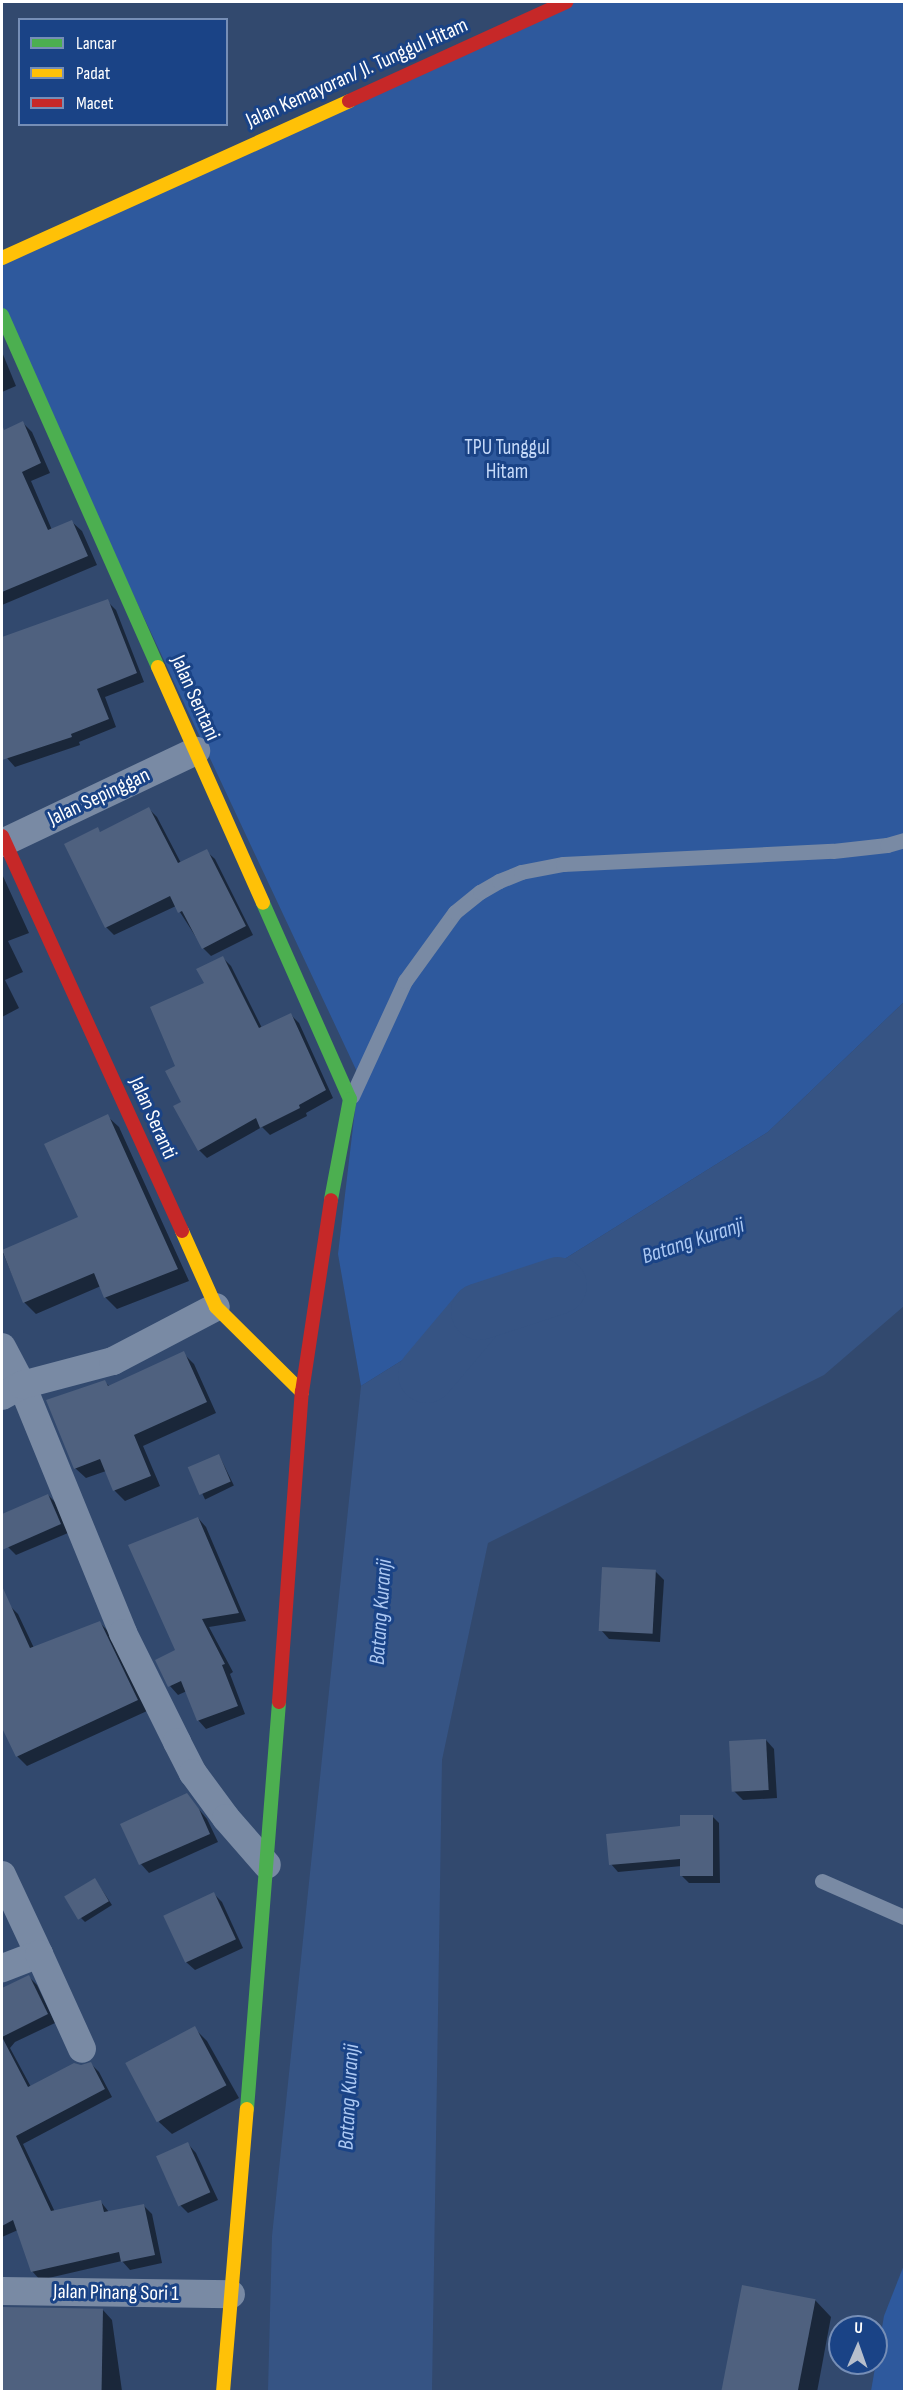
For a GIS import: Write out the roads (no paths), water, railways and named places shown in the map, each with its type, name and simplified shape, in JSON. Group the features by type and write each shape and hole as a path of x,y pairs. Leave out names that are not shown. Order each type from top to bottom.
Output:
{"street":[{"name":"Jalan Kemayoran/ Jl. Tunggul Hitam","path":"2,258 566,2"},
{"name":"Jalan Sentani","path":"2,315 350,1098"},
{"name":"Jalan Sepinggan","path":"2,840 196,751"},
{"name":"Jalan Seranti","path":"2,840 216,1307 302,1392"},
{"path":"223,2391 267,1865 302,1392 327,1219 350,1098"},
{"path":"12,1391 113,1361 216,1307"},
{"path":"2,1347 12,1391 123,1633 177,1742 193,1773 226,1818 267,1865"},
{"path":"2,1875 82,2049"},
{"path":"2,1968 39,1954"},
{"name":"Jalan Pinang Sori 1","path":"2,2291 231,2294"}],"lane":[{"path":"350,1098 405,981 455,912 480,892 499,881 521,872 563,864 833,851 887,845 904,840"},
{"path":"822,1881 904,1917"}],"water":[{"path":"904,1002 904,1306 824,1375 488,1543 442,1760 432,2391 268,2391 272,2236 361,1386 768,1132"}],"waterway":[{"name":"Batang Kuranji","path":"426,1374 479,1311 558,1285"}],"park label":[{"name":"TPU Tunggul Hitam","path":"507,460"}]}
